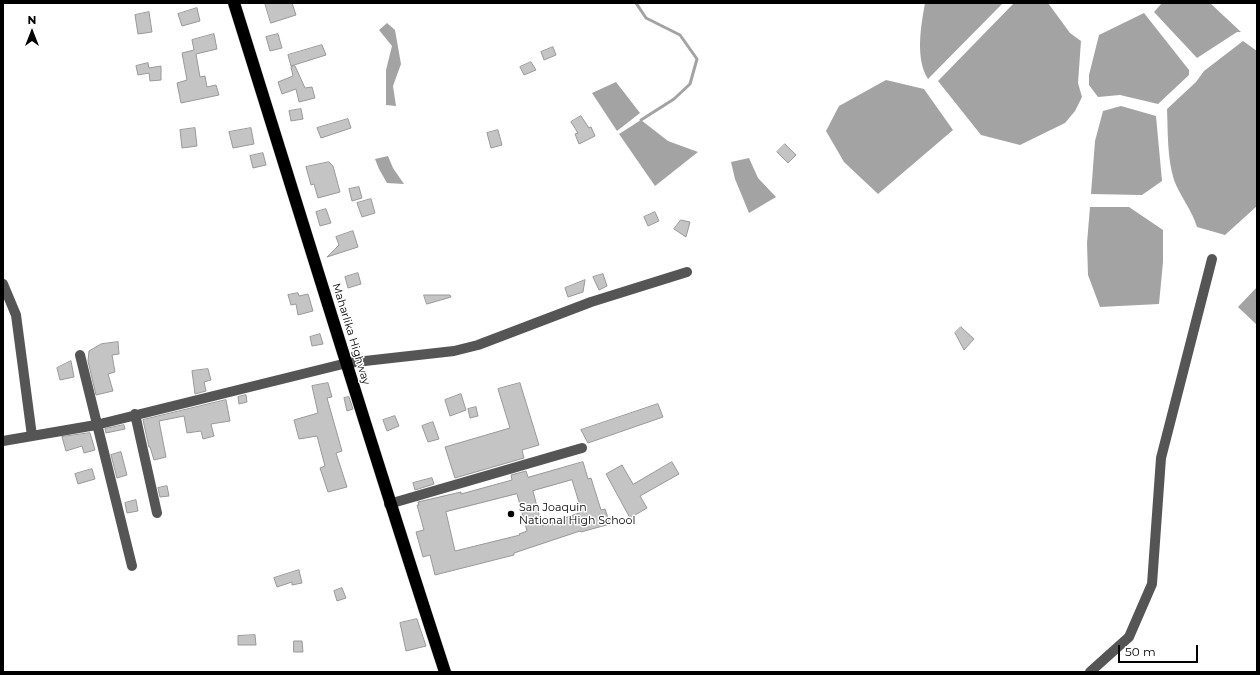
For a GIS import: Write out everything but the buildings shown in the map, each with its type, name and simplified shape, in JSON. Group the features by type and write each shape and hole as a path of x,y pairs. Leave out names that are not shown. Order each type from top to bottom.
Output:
{"highway":[{"name":"Maharlika Highway","path":"234,3 347,363 389,504 445,672"}],"street":[{"path":"1090,672 1129,637 1152,584 1161,458 1212,258"},
{"path":"3,441 96,424 347,363 454,351 478,345 591,302 687,272"},
{"path":"3,284 16,315 32,436"},
{"path":"80,355 132,566"},
{"path":"135,414 157,513"},
{"path":"389,504 582,448"}],"shaded area":[{"path":"925,3 1003,3 928,79 921,62 920,52"},
{"path":"1014,3 1048,3 1070,33 1081,41 1078,83 1082,97 1075,111 1065,123 1020,145 981,135 938,81"},
{"path":"1162,3 1210,3 1241,32 1237,32 1197,58 1154,12"},
{"path":"1144,13 1189,70 1189,75 1158,104 1120,95 1098,97 1089,85 1089,75 1099,35"},
{"path":"387,23 395,30 401,64 393,86 396,106 386,105 386,70 392,46 379,30"},
{"path":"1243,41 1257,51 1257,206 1225,235 1197,227 1174,180 1169,153 1167,109 1196,82 1204,71"},
{"path":"886,80 924,89 953,130 878,194 844,162 826,131 839,106"},
{"path":"616,82 640,113 617,131 592,93"},
{"path":"1121,106 1156,116 1162,181 1142,195 1091,194 1095,141 1103,111"},
{"path":"641,120 668,141 698,152 655,186 619,134"},
{"path":"388,156 393,168 404,184 387,183 379,169 375,159"},
{"path":"749,158 758,178 776,197 749,213 735,179 731,162"},
{"path":"1090,207 1129,207 1163,230 1163,262 1159,304 1100,307 1088,275 1087,243"},
{"path":"1257,287 1257,325 1238,307"}],"waterway":[{"path":"636,3 646,18 680,35 697,59 690,84 674,99 641,120"}],"place":[{"name":"San Joaquin National High School","path":"511,514"}]}
